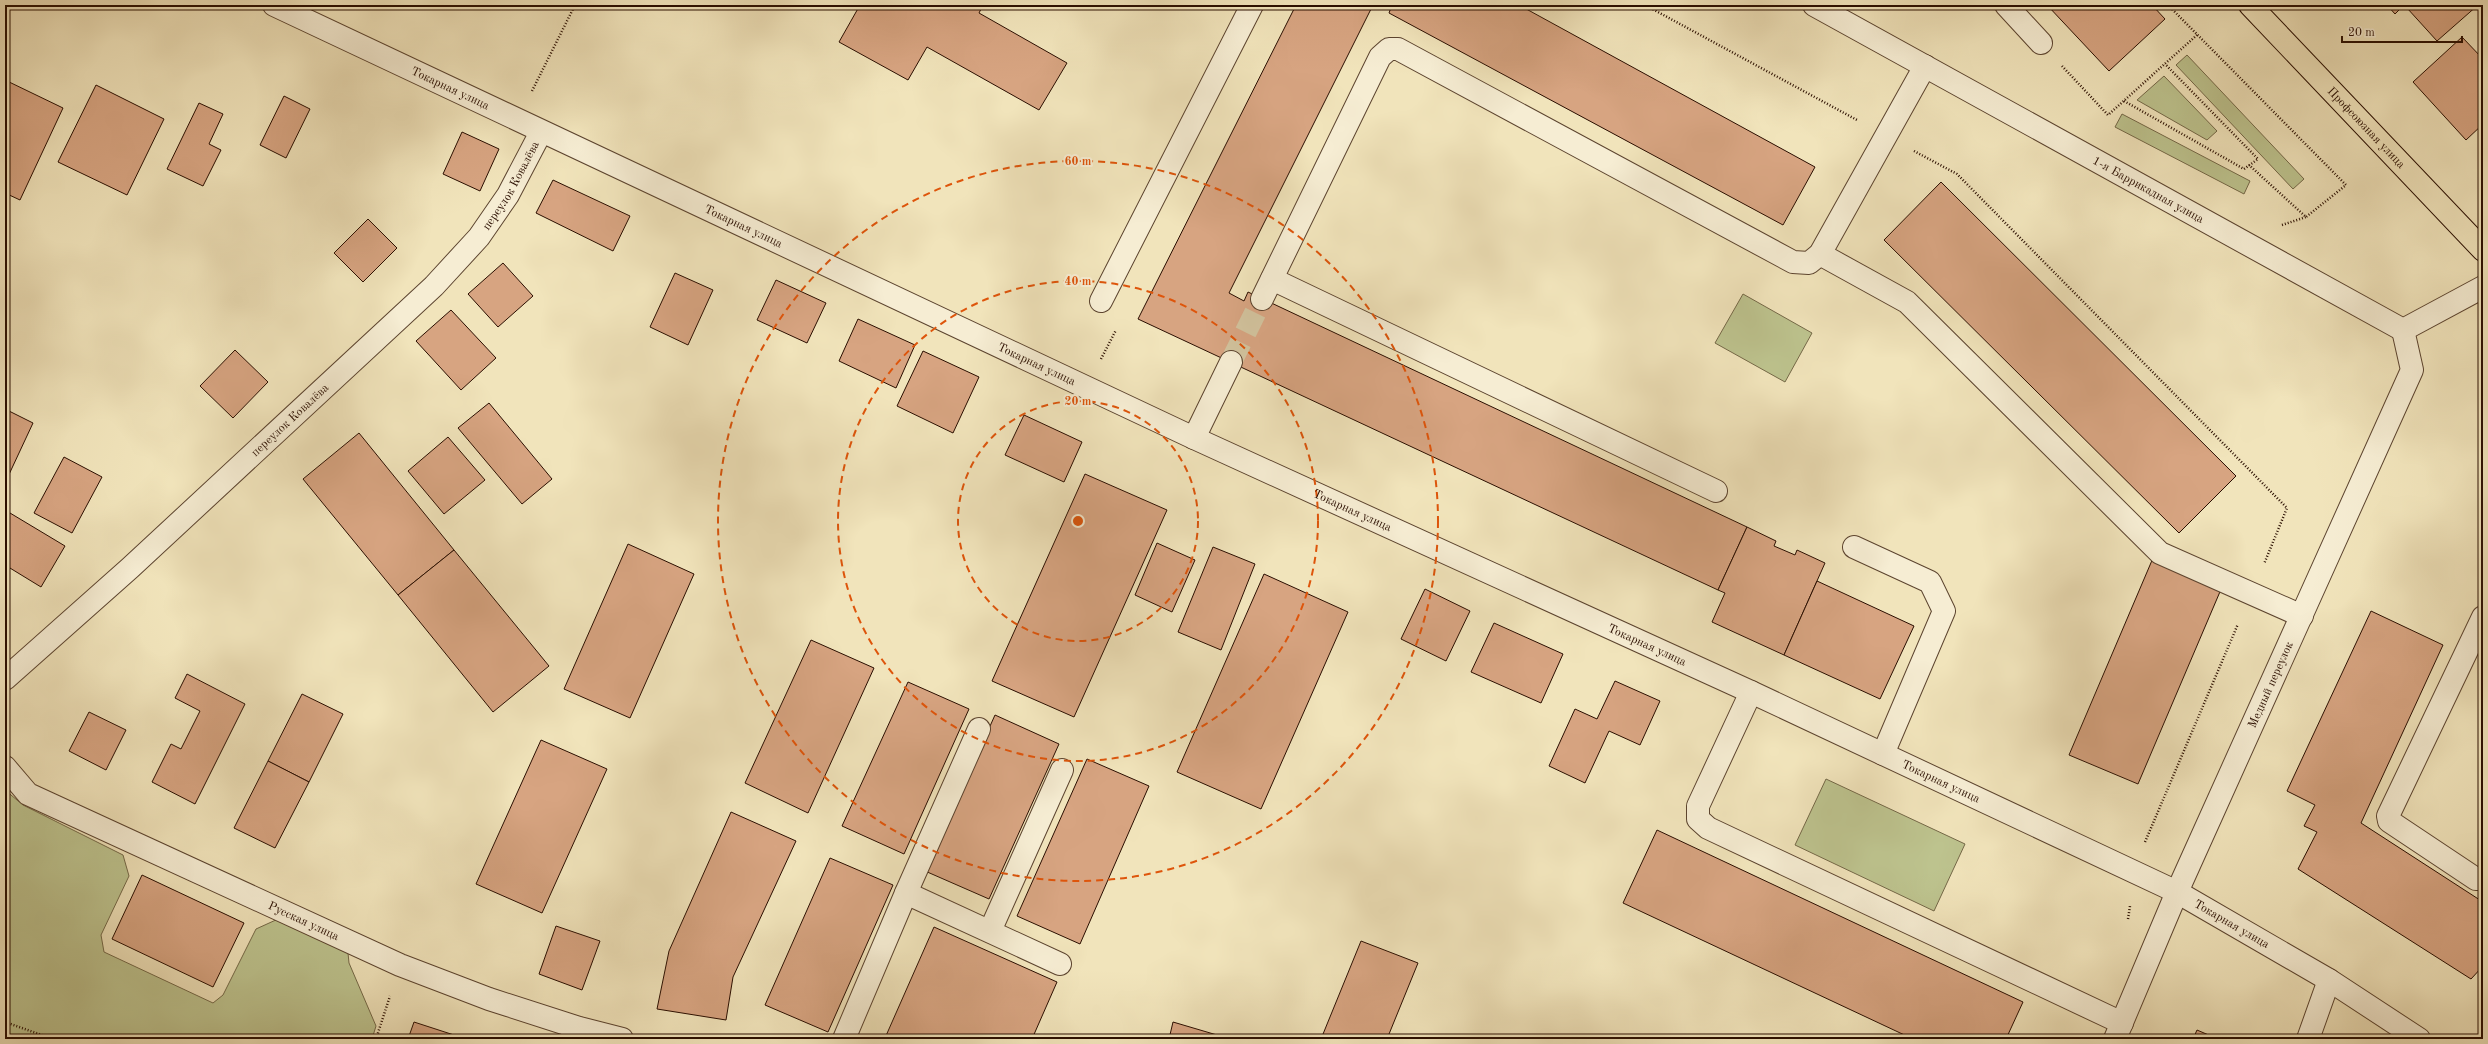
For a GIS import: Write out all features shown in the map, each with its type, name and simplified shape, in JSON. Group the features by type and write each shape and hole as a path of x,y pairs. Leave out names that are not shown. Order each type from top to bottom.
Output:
{"main road":[{"name":"Профсоюзная улица","path":"2250,5 2483,250"}],"street":[{"name":"Токарная улица","path":"274,5 517,121 1194,438 1751,692 2177,892 2330,980 2419,1039"},
{"path":"1101,301 1252,5"},
{"name":"1-я Баррикадная улица","path":"1814,5 2403,330"},
{"path":"2006,5 2041,43"},
{"path":"1262,299 1380,57 1389,48 1398,50 1793,262 1809,263 1820,254 1925,66"},
{"name":"переулок Ковалёва","path":"5,679 130,568 434,286 479,237 508,195 541,132"},
{"path":"1820,254 1908,302 2160,553 2302,616"},
{"path":"1272,279 1716,491"},
{"path":"2403,330 2483,287"},
{"name":"Медный переулок","path":"2118,1031 2177,892 2412,370 2403,330"},
{"path":"1194,438 1231,362"},
{"path":"1854,547 1930,582 1944,611 1883,754"},
{"path":"2482,622 2388,816 2390,821 2414,838 2476,879 2483,879"},
{"path":"1751,692 1698,806 1698,819 1708,828 2118,1031"},
{"path":"844,1039 906,893 979,729"},
{"name":"Русская улица","path":"5,767 28,794 400,966 534,1014 622,1039"},
{"path":"990,931 1062,770"},
{"path":"906,893 1060,964"},
{"path":"2308,1039 2330,980"}],"path":[{"path":"517,121 575,5"},
{"path":"1645,5 1957,174 2287,508 2133,871 2130,913 2127,921"},
{"path":"2168,5 2346,185 2306,217 2281,226"},
{"path":"2041,43 2108,115 2197,35"},
{"path":"2124,101 2244,169 2258,159 2165,64"},
{"path":"2249,165 2306,217"},
{"path":"376,1039 400,966"},
{"path":"5,1022 52,1039"}],"green space":[{"path":"2187,55 2304,179 2293,189 2176,65"},
{"path":"2164,76 2217,131 2207,140 2137,100"},
{"path":"2122,114 2250,181 2244,194 2115,127"},
{"path":"1743,294 1812,333 1785,382 1715,343"},
{"path":"1826,779 1965,844 1934,911 1795,845"},
{"path":"5,790 23,805 123,855 129,876 101,935 104,952 213,1003 223,995 256,929 278,919 348,953 349,963 376,1026 372,1039 5,1039"}],"building":[{"path":"860,5 983,5 979,13 1067,63 1039,110 927,47 908,80 839,42"},
{"path":"1296,5 1373,5 1229,293 1244,301 1248,292 1747,527 1718,590 1138,319"},
{"path":"1392,5 1519,5 1815,167 1783,225 1389,13"},
{"path":"2047,5 2152,5 2165,19 2109,71"},
{"path":"2387,5 2404,5 2395,14"},
{"path":"2410,5 2478,5 2437,41 2407,8"},
{"path":"2462,37 2483,59 2483,124 2466,140 2413,82"},
{"path":"5,80 63,108 20,200 5,193"},
{"path":"96,85 164,119 127,195 58,162"},
{"path":"284,96 310,109 286,158 260,145"},
{"path":"199,103 223,114 209,144 221,150 203,186 167,169"},
{"path":"462,132 499,149 480,191 443,174"},
{"path":"553,180 630,216 613,251 536,213"},
{"path":"1941,182 2236,476 2179,533 1884,240"},
{"path":"368,219 397,248 363,282 334,253"},
{"path":"503,263 533,296 498,327 468,294"},
{"path":"675,273 713,290 688,345 650,327"},
{"path":"776,280 826,303 807,343 757,320"},
{"path":"451,310 496,358 461,390 416,341"},
{"path":"858,319 915,345 896,388 839,361"},
{"path":"235,350 268,382 233,418 200,386"},
{"path":"923,351 979,377 953,433 897,406"},
{"path":"489,403 552,479 522,504 458,428"},
{"path":"5,409 33,423 5,483"},
{"path":"1024,415 1082,442 1064,482 1005,455"},
{"path":"359,433 454,550 398,595 303,479"},
{"path":"448,437 485,480 444,514 408,471"},
{"path":"64,457 102,477 72,533 34,513"},
{"path":"1085,474 1167,510 1074,717 992,681"},
{"path":"5,510 65,546 41,587 5,565"},
{"path":"1747,527 1776,541 1774,546 1795,555 1797,550 1825,563 1784,655 1712,622 1725,593 1718,590"},
{"path":"1157,543 1195,560 1172,612 1135,595"},
{"path":"628,544 694,574 630,718 564,689"},
{"path":"1213,547 1255,564 1221,650 1178,632"},
{"path":"454,550 549,666 493,712 398,595"},
{"path":"2153,558 2222,587 2138,784 2069,755"},
{"path":"1264,574 1348,612 1261,809 1177,772"},
{"path":"1817,581 1914,626 1880,699 1784,655"},
{"path":"1425,589 1470,611 1446,661 1401,639"},
{"path":"2371,611 2443,645 2361,823 2483,902 2483,966 2471,979 2298,869 2317,832 2304,826 2315,805 2287,791"},
{"path":"1494,623 1563,654 1541,703 1471,672"},
{"path":"811,640 874,668 808,813 745,783"},
{"path":"187,674 245,704 195,804 152,782 171,744 181,749 200,711 175,698"},
{"path":"1615,681 1660,701 1640,745 1609,731 1585,783 1549,766 1575,709 1597,719"},
{"path":"908,682 969,709 904,854 842,826"},
{"path":"302,694 343,714 309,782 268,761"},
{"path":"89,712 126,730 106,770 69,751"},
{"path":"995,715 1059,744 989,899 925,871"},
{"path":"541,740 607,769 542,913 476,884"},
{"path":"1087,759 1149,786 1080,944 1017,916"},
{"path":"268,761 309,782 275,848 234,828"},
{"path":"731,812 796,841 733,977 726,1020 657,1009 669,951"},
{"path":"1657,830 2023,1002 2006,1039 1913,1039 1623,903"},
{"path":"830,858 893,885 828,1032 765,1005"},
{"path":"142,875 244,923 213,987 112,939"},
{"path":"556,926 600,941 582,990 539,974"},
{"path":"934,927 1057,982 1032,1039 885,1038"},
{"path":"1361,941 1418,963 1387,1039 1321,1039"},
{"path":"414,1022 454,1035 467,1039 408,1039"},
{"path":"1173,1022 1217,1035 1216,1039 1169,1039"},
{"path":"2197,1030 2218,1039 2193,1039"}],"tunnel":[{"path":"1231,362 1262,299"}]}
